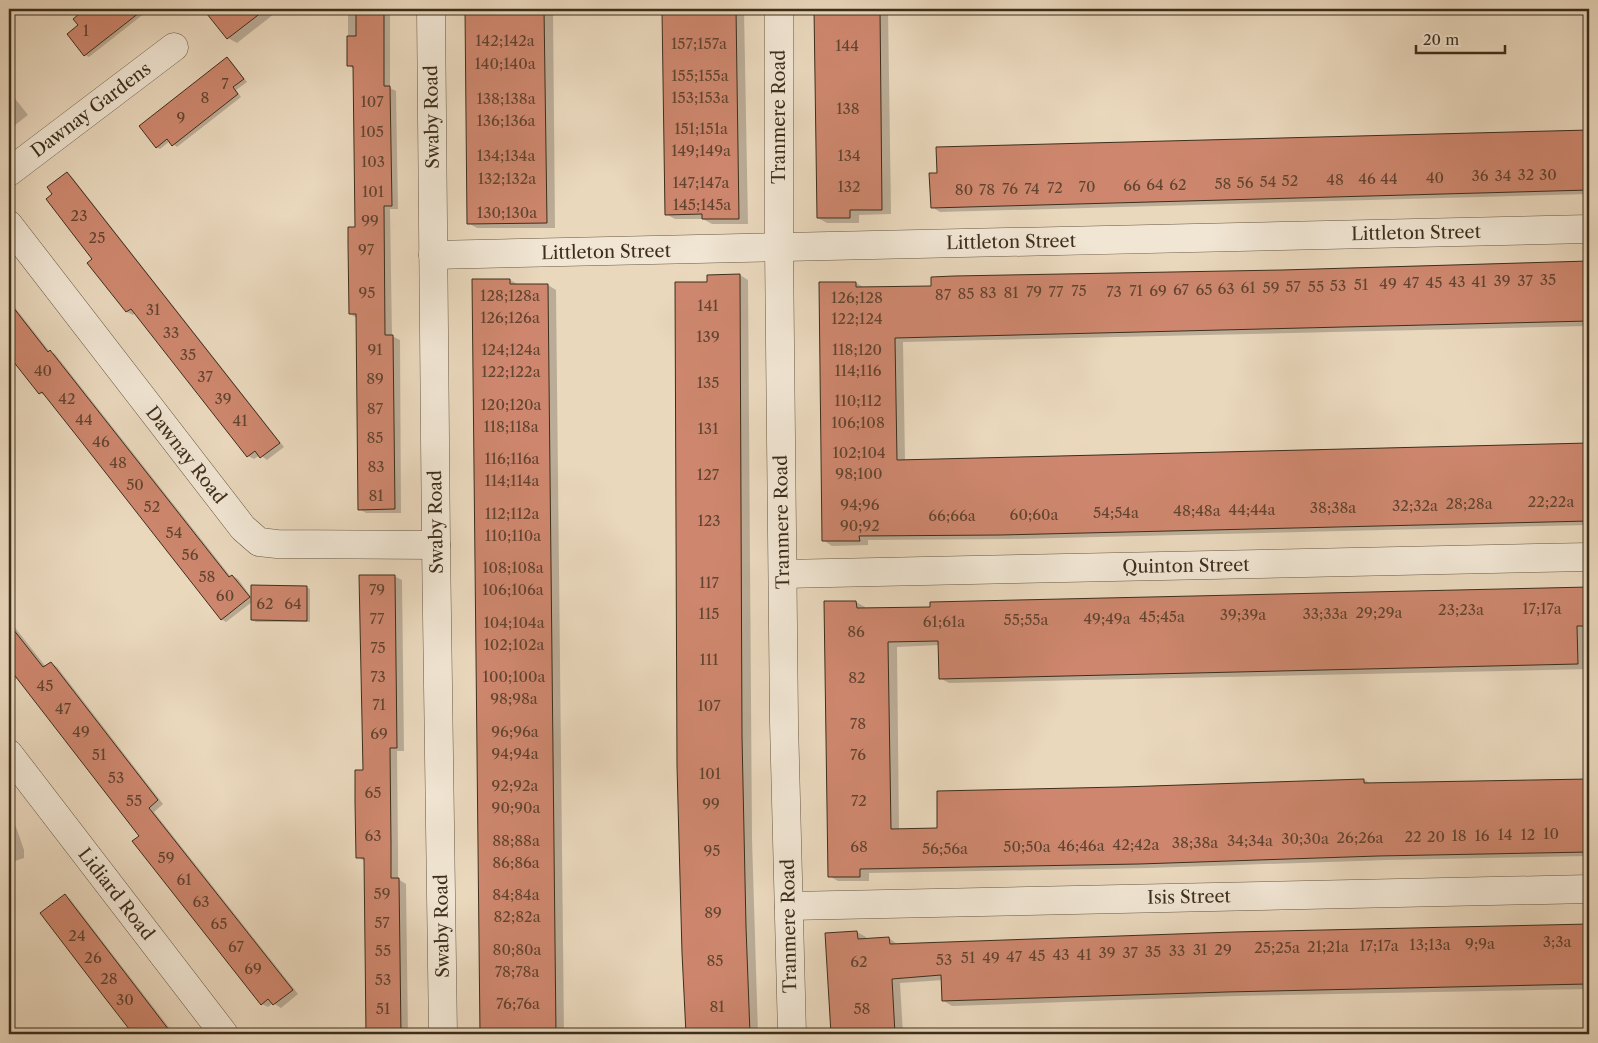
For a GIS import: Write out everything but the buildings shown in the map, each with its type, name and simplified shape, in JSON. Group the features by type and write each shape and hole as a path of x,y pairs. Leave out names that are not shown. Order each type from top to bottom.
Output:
{"street":[{"name":"Swaby Road","path":"431,9 436,544 444,1034"},
{"name":"Tranmere Road","path":"779,9 778,248 784,722 792,1034"},
{"name":"Dawnay Gardens","path":"9,172 174,47"},
{"name":"Dawnay Road","path":"9,226 243,528 259,542 277,544 436,544"},
{"name":"Littleton Street","path":"433,256 1589,229"},
{"name":"Quinton Street","path":"783,574 1589,557"},
{"name":"Lidiard Road","path":"9,754 224,1034"},
{"name":"Isis Street","path":"788,906 1589,889"}]}
